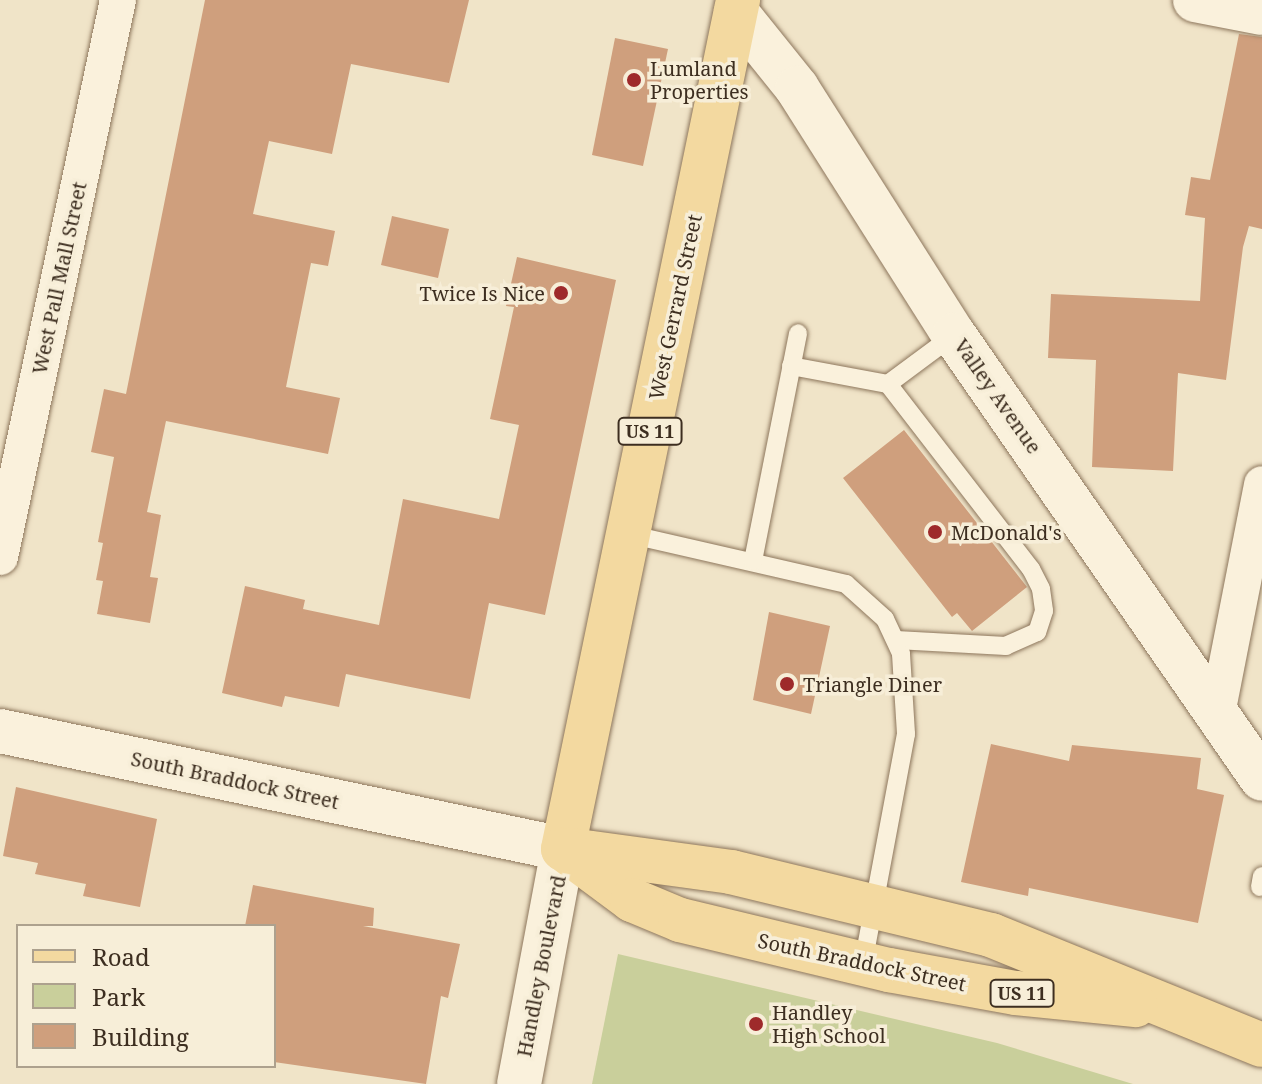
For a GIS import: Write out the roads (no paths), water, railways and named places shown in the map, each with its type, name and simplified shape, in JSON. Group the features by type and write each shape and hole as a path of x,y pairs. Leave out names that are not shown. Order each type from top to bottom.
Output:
{"main road":[{"name":"West Gerrard Street","path":"563,849 737,6"},
{"name":"South Braddock Street","path":"563,849 731,872 878,905 991,935 1183,1010 1262,1045"},
{"name":"South Braddock Street","path":"563,849 632,900 680,920 863,964 1016,993 1183,1010"}],"street":[{"name":"West Pall Mall Street","path":"0,557 118,0"},
{"path":"1195,0 1262,13"},
{"name":"Valley Avenue","path":"737,6 797,88 954,335 1218,709 1262,779"},
{"path":"1218,709 1262,484"},
{"name":"South Braddock Street","path":"0,731 563,849"},
{"name":"Handley Boulevard","path":"519,1084 563,849"}],"lane":[{"path":"753,561 798,333"},
{"path":"888,384 954,335"},
{"path":"791,366 888,384 1031,569 1044,611 1037,632 1006,646 896,640"},
{"path":"628,534 753,561 856,589 879,612 896,640 906,734 878,905 863,964"}],"place":[{"name":"Lumland Properties","path":"634,80"},
{"name":"Twice Is Nice","path":"561,293"},
{"name":"McDonald's","path":"935,532"},
{"name":"Triangle Diner","path":"787,684"},
{"name":"Handley High School","path":"756,1024"}]}
